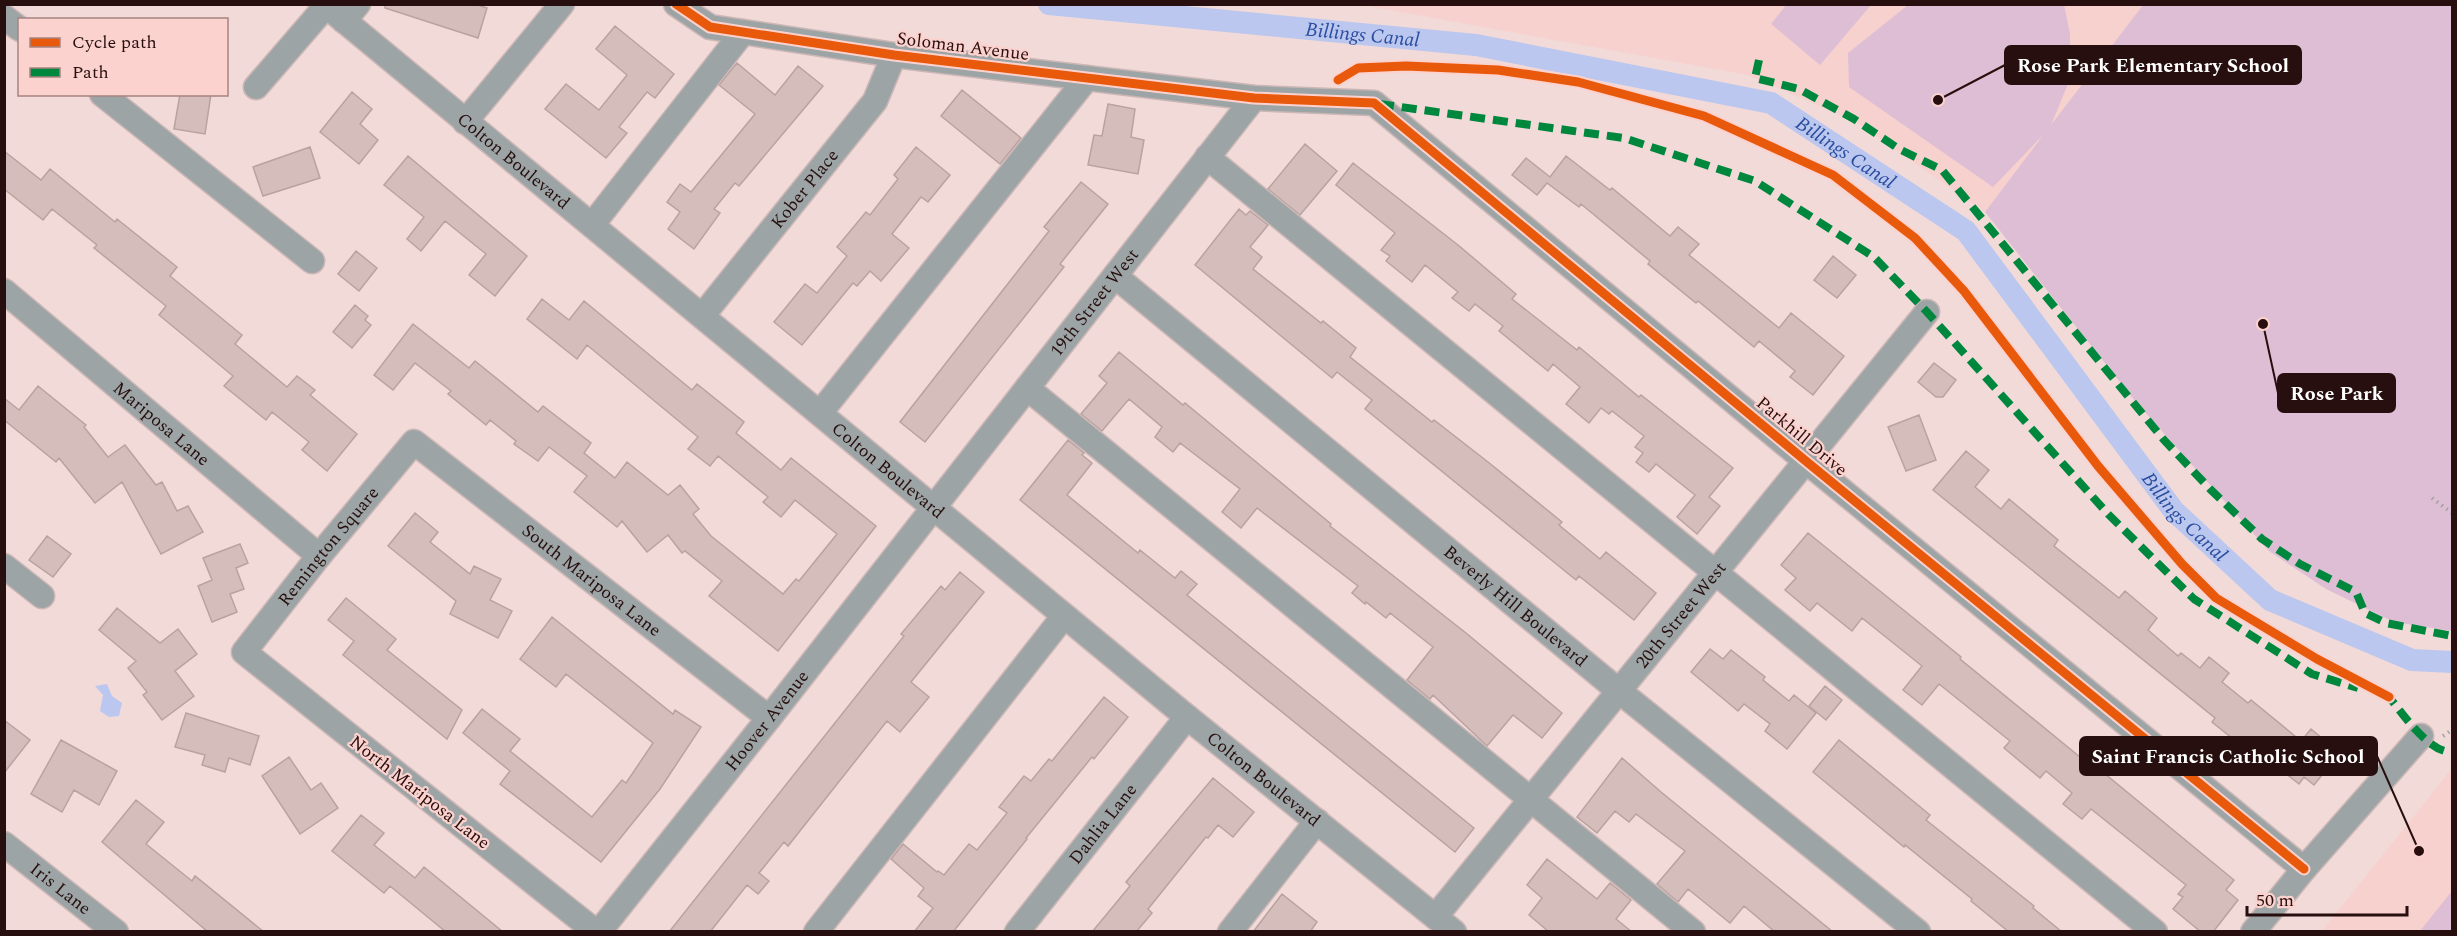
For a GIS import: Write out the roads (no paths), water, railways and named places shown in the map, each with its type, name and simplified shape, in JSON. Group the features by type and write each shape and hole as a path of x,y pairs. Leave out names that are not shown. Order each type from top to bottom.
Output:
{"street":[{"path":"465,122 562,4"},
{"name":"Soloman Avenue","path":"676,4 710,27 894,55 1254,98"},
{"path":"256,87 325,5"},
{"name":"Colton Boulevard","path":"325,5 351,13 465,122 703,315 1187,717 1454,932"},
{"path":"4,17 18,28"},
{"path":"592,225 743,32"},
{"name":"Kober Place","path":"703,315 875,101 894,55"},
{"path":"820,413 1087,78"},
{"path":"105,96 312,261"},
{"name":"19th Street West","path":"933,507 1254,98"},
{"name":"Parkhill Drive","path":"1254,98 1374,103 1807,462 2304,869"},
{"path":"1207,157 2155,932"},
{"name":"Beverly Hill Boulevard","path":"1115,276 1619,691 1918,932"},
{"name":"Mariposa Lane","path":"4,291 319,556"},
{"name":"20th Street West","path":"1436,916 1927,312"},
{"path":"1027,388 1692,932"},
{"name":"Remington Square","path":"244,652 319,556 414,442"},
{"name":"South Mariposa Lane","path":"414,442 769,718"},
{"name":"Hoover Avenue","path":"597,932 769,718 933,507"},
{"path":"4,566 42,596"},
{"path":"816,932 1065,616"},
{"name":"North Mariposa Lane","path":"244,652 597,932"},
{"name":"Dahlia Lane","path":"1017,932 1187,717"},
{"path":"2253,932 2304,869 2421,736"},
{"path":"1230,932 1317,821"},
{"name":"Iris Lane","path":"4,844 116,932"}],"water":[{"path":"107,684 112,696 122,703 119,716 109,717 100,711 103,695 95,686"}],"waterway":[{"name":"Billings Canal","path":"1049,4 1476,45 1771,103 1966,231 2174,511 2270,600 2412,660 2452,662"}],"place":[{"name":"Rose Park Elementary School","path":"1938,100"},
{"name":"Rose Park","path":"2263,324"},
{"name":"Saint Francis Catholic School","path":"2419,851"}]}
